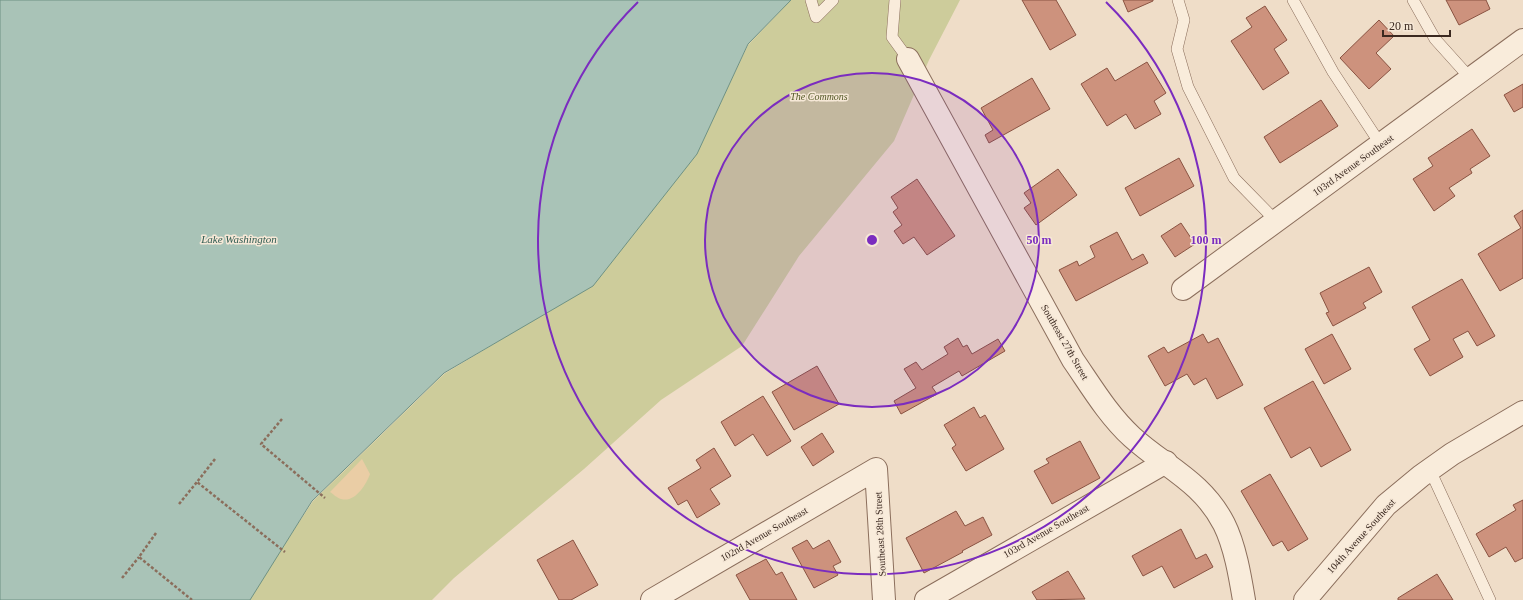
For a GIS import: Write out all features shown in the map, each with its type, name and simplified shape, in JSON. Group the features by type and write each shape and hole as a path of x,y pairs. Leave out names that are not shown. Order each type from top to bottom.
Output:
{"street":[{"name":"103rd Avenue Southeast","path":"1183,289 1523,40"},
{"name":"Southeast 27th Street","path":"908,59 1074,360 1095,393 1113,416 1133,437 1189,479 1208,499 1224,524 1237,564 1244,600"},
{"name":"104th Avenue Southeast","path":"1305,600 1386,505 1458,450 1523,412"},
{"name":"103rd Avenue Southeast","path":"926,600 1166,462"},
{"name":"102nd Avenue Southeast","path":"652,600 876,469"},
{"name":"Southeast 28th Street","path":"876,469 884,600"}],"lane":[{"path":"811,0 816,17 833,0"},
{"path":"895,0 892,37 908,59"},
{"path":"1178,0 1184,20 1177,49 1188,87 1234,178 1276,221"},
{"path":"1293,0 1333,72 1381,145"},
{"path":"1413,0 1435,39 1471,79"},
{"path":"1430,470 1490,600"}],"path":[{"path":"282,419 261,444 325,498"},
{"path":"179,504 215,459"},
{"path":"197,482 285,552"},
{"path":"122,578 156,533"},
{"path":"139,557 192,600"}],"green space":[{"name":"The Commons","path":"791,0 960,0 929,60 894,141 799,256 742,346 661,400 584,469 454,578 432,600 248,600 313,501 444,374 592,285 696,154 748,45"}],"sand":[{"path":"362,459 370,474 363,488 355,496 346,500 337,497 330,492"}],"water":[{"name":"Lake Washington","path":"0,0 791,0 748,44 697,154 593,286 444,373 312,501 250,600 0,600"}],"building":[{"path":"1022,0 1056,0 1076,35 1050,50"},
{"path":"1123,0 1153,0 1153,1 1128,12"},
{"path":"1446,0 1486,0 1490,9 1459,25"},
{"path":"1265,6 1287,40 1274,49 1289,73 1263,90 1231,41 1252,27 1246,18"},
{"path":"1379,20 1394,36 1376,53 1391,69 1369,89 1340,58"},
{"path":"1147,62 1166,93 1154,101 1161,114 1135,129 1126,114 1107,126 1081,84 1107,68 1115,81"},
{"path":"1032,78 1050,109 989,143 985,135 993,130 981,108"},
{"path":"1523,84 1523,107 1514,112 1504,95"},
{"path":"1321,100 1338,126 1280,163 1264,137"},
{"path":"1472,129 1490,156 1470,169 1472,173 1449,188 1455,196 1434,211 1413,179 1433,166 1428,158"},
{"path":"1179,158 1194,186 1140,216 1125,188"},
{"path":"1058,169 1077,195 1036,225 1024,208 1031,203 1024,193"},
{"path":"917,179 955,236 927,255 914,237 903,244 894,231 902,225 893,212 898,208 891,197"},
{"path":"1523,210 1523,278 1500,291 1478,254 1521,228 1514,216"},
{"path":"1181,223 1195,244 1175,257 1161,236"},
{"path":"1117,232 1132,260 1143,254 1148,263 1076,301 1059,270 1077,261 1079,266 1095,257 1090,246"},
{"path":"1369,267 1382,292 1363,303 1366,308 1333,326 1326,313 1329,312 1320,293"},
{"path":"1462,279 1495,336 1477,346 1468,331 1453,339 1463,357 1430,376 1414,349 1430,340 1412,307"},
{"path":"1203,334 1208,343 1218,338 1243,385 1217,399 1206,378 1194,385 1187,374 1165,386 1148,356 1164,347 1168,353"},
{"path":"1332,334 1351,369 1324,384 1305,349"},
{"path":"958,338 963,347 967,345 972,354 998,339 1005,351 962,376 959,371 932,387 937,394 901,414 894,401 916,388 904,369 916,362 922,370 948,354 944,347"},
{"path":"817,366 839,404 794,430 772,392"},
{"path":"1313,381 1351,450 1321,467 1310,447 1291,458 1264,408"},
{"path":"763,396 791,441 767,456 753,434 735,446 721,422"},
{"path":"974,407 980,418 985,415 1004,449 966,471 952,448 956,445 944,425"},
{"path":"822,433 834,452 813,466 801,447"},
{"path":"1080,441 1100,478 1052,504 1034,471 1049,463 1046,459"},
{"path":"714,448 731,476 710,489 720,504 697,518 687,500 678,505 668,488 701,468 696,460"},
{"path":"1270,474 1308,539 1288,551 1282,541 1273,546 1241,491"},
{"path":"1523,500 1523,558 1515,562 1506,547 1489,557 1476,534 1516,510 1513,505"},
{"path":"956,511 965,526 983,517 992,535 924,573 906,538"},
{"path":"1181,529 1196,559 1206,554 1213,567 1174,588 1162,566 1143,576 1132,556"},
{"path":"573,540 598,585 571,600 559,600 537,560"},
{"path":"807,540 813,549 829,540 841,562 833,566 838,575 814,588 792,548"},
{"path":"766,559 776,575 782,572 797,600 750,600 736,575"},
{"path":"1068,571 1085,599 1037,600 1032,592"},
{"path":"1437,574 1453,600 1398,600 1398,598"}]}
